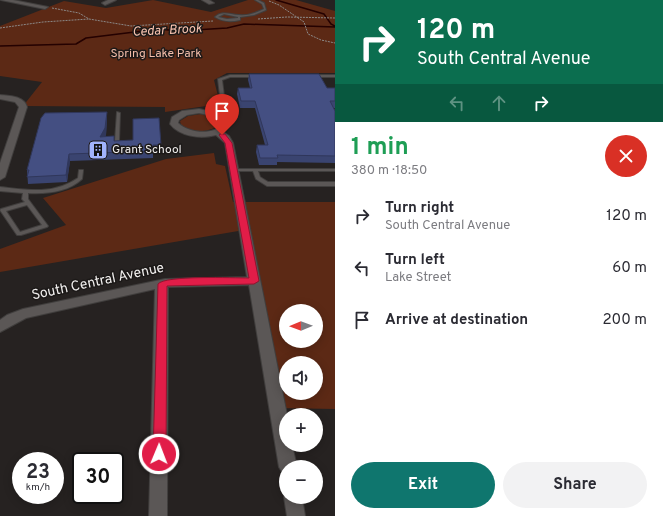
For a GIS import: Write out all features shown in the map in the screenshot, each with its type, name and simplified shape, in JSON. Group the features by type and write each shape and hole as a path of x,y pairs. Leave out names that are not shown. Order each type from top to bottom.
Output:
{"street":[{"path":"4,0 45,7"},
{"path":"6,6 25,0"},
{"path":"105,3 113,0"},
{"path":"205,0 212,4"},
{"path":"0,97 17,100 22,103 23,107 0,177"},
{"path":"199,111 214,113 224,117 227,124 222,130 217,132 199,134 182,131 174,124 174,119 180,115 199,111"},
{"path":"217,132 228,140 287,460"},
{"name":"South Central Avenue","path":"0,326 12,318 23,314 162,284 180,281 254,281"},
{"path":"158,516 162,284"},
{"path":"294,504 296,516"}],"lane":[{"path":"239,16 237,20 216,17 225,14 239,16 246,15 257,13 265,9 263,4 256,0"},
{"path":"214,113 222,104 220,79 230,76 259,76"},
{"path":"305,76 335,76"},
{"path":"117,141 118,112"},
{"path":"234,170 335,170"},
{"path":"255,170 258,178 267,184 335,184"},
{"path":"0,189 26,191 58,190 70,187 80,179 81,171"},
{"path":"26,191 25,199 28,203 45,226 18,234 3,210 28,203"}],"path":[{"path":"266,0 279,5 304,22 305,30 308,34 315,38 334,43"},
{"path":"45,7 79,13 89,19"},
{"path":"246,15 253,20 296,17 334,18"},
{"path":"0,28 43,22 89,19 131,26 215,21"}],"green space":[{"name":"Spring Lake Park","path":"153,0 211,12 248,0 296,0 335,11 335,73 227,73 214,80 220,104 165,112 165,107 23,106 42,82 0,76 0,26 64,1 106,8"},
{"path":"201,114 213,117 220,122 219,125 210,130 194,131 181,125 180,121 188,116"},
{"path":"214,153 216,164 225,166 233,202 335,202 335,409 275,408 244,230 0,272 0,249 66,225 43,198 166,159"}],"building":[{"path":"249,74 319,74 327,88 335,88 335,101 330,101 335,111 335,156 277,155 278,158 260,158 257,145 268,145 255,101 241,101 238,88 252,88"},
{"name":"Grant School","path":"107,112 105,128 100,137 114,136 114,141 133,140 133,119 159,118 161,145 153,145 153,151 69,154 66,175 27,177 29,170 27,170 41,118 45,113"}],"waterway":[{"path":"276,0 324,14 331,24 335,26"},
{"name":"Cedar Brook","path":"0,46 76,44 86,38 159,29 178,31 227,28 244,24 335,27"}],"place":[{"name":"Grant School","path":"98,150"}],"route":[{"path":"159,454 162,284 180,281 254,281 229,143 222,135"}]}
